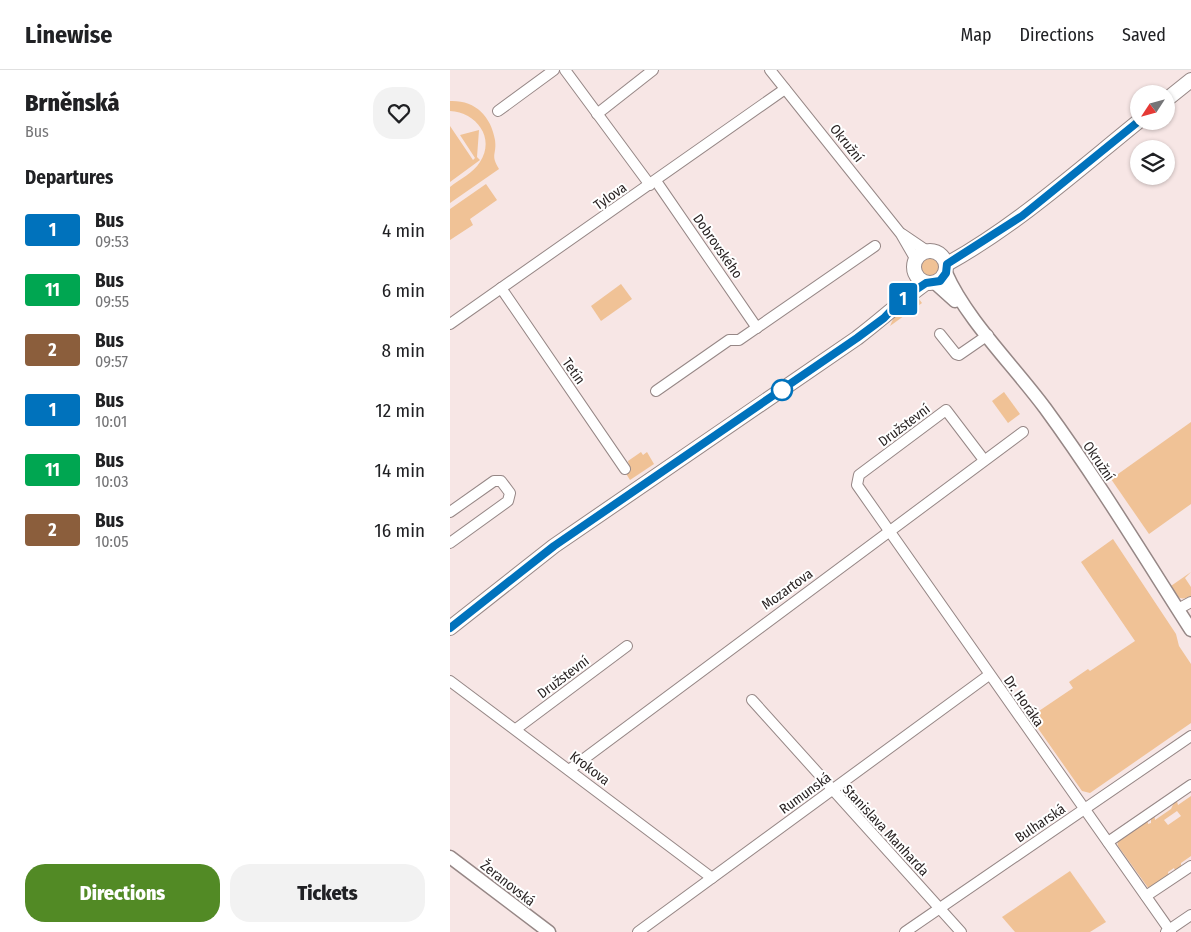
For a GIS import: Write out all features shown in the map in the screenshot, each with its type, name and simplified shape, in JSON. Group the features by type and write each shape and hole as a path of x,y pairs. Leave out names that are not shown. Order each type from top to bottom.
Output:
{"main road":[{"path":"1175,93 1191,80"},
{"path":"945,264 1022,216 1130,128"},
{"path":"450,628 554,546 884,318 921,278 927,251 936,251 945,264 942,279 921,278"}],"street":[{"path":"498,111 554,70"},
{"name":"Dobrovského","path":"565,70 597,114 653,183 758,328"},
{"path":"597,114 653,70"},
{"name":"Okružní","path":"770,70 901,234 921,278 972,316"},
{"name":"Tylova","path":"450,324 785,89"},
{"name":"Okružní","path":"901,234 927,251"},
{"path":"656,391 729,340 739,340 758,328 875,246"},
{"name":"Okružní","path":"945,264 952,286 972,316 1046,410 1191,630"},
{"name":"Tetín","path":"500,288 625,469"},
{"path":"940,334 956,354 959,355 988,335"},
{"name":"Družstevní","path":"857,485 859,475 946,410 984,460"},
{"name":"Mozartova","path":"569,770 1023,432"},
{"path":"450,512 494,481 501,481 510,493 508,500 450,543"},
{"name":"Dr. Horáka","path":"857,485 1169,931"},
{"path":"1178,609 1191,602"},
{"name":"Družstevní","path":"516,729 627,646"},
{"name":"Rumunská","path":"638,932 989,675"},
{"name":"Krokova","path":"450,681 712,878"},
{"name":"Stanislava Manharda","path":"752,700 831,790 961,932"},
{"name":"Bulharská","path":"905,932 1191,736"},
{"path":"1108,842 1191,785"},
{"name":"Žeranovská","path":"450,857 549,932"},
{"path":"1146,896 1191,866"},
{"path":"1169,931 1191,915"}],"shaded area":[{"path":"450,101 467,103 486,117 493,131 495,140 494,157 499,169 450,203 450,187 477,166 484,153 486,144 481,128 468,116 450,111"},
{"path":"450,126 473,160 475,158 460,135 479,130 477,157 480,160 450,182"},
{"path":"486,184 497,200 470,219 473,225 450,240 450,209"},
{"path":"926,258 934,258 939,263 937,274 926,276 921,271 921,263"},
{"path":"621,284 632,299 601,321 591,306"},
{"path":"916,295 922,303 890,326 894,317"},
{"path":"1004,392 1020,414 1008,423 992,401"},
{"path":"1191,422 1191,504 1149,534 1111,479"},
{"path":"641,452 643,455 647,452 654,464 630,480 625,472 630,469 628,461"},
{"path":"1113,539 1176,634 1179,646 1191,664 1191,723 1090,793 1082,791 1030,717 1073,688 1069,682 1088,669 1090,671 1135,641 1081,562"},
{"path":"1191,572 1185,578 1191,587 1191,596 1187,598 1178,597 1168,588"},
{"path":"1191,796 1191,856 1181,863 1181,870 1176,873 1174,868 1168,872 1169,878 1149,889 1118,846 1117,840 1147,817 1148,824 1151,823 1151,815 1154,813 1155,820 1171,809 1176,798 1178,805","holes":["1177,811 1181,816 1168,825 1164,820"]},
{"path":"1070,871 1106,922 1090,932 1015,932 1002,917"}],"bus line":[{"name":"1","path":"450,628 554,546 857,338 884,318 902,299 926,283 940,281 946,273 947,264 972,250 1022,216 1130,128"}]}
